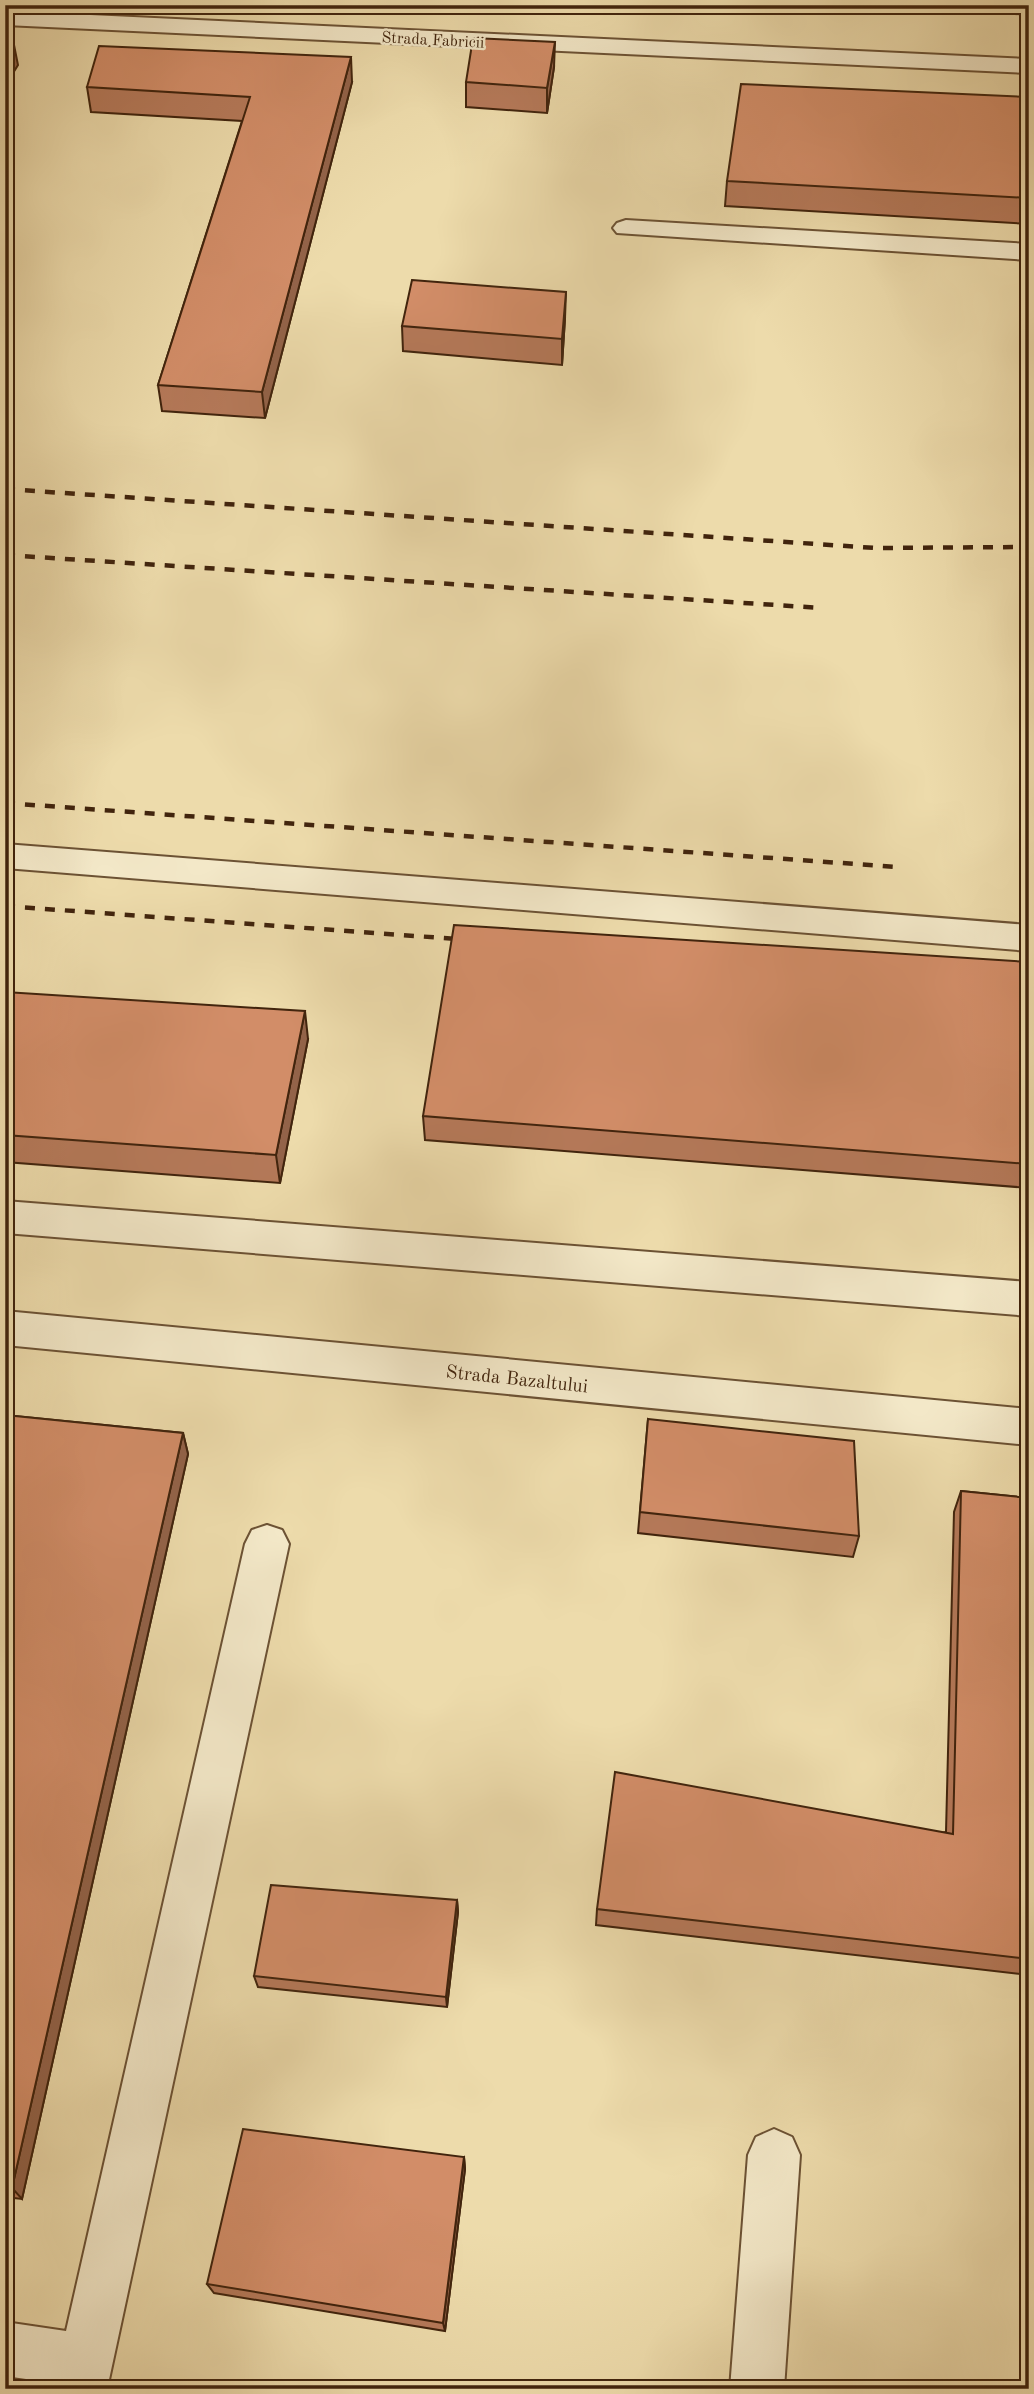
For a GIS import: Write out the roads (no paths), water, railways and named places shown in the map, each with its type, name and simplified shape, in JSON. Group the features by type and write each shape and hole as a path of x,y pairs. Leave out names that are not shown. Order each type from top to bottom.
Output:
{"street":[{"path":"1001,5 1029,7"},
{"name":"Strada Fabricii","path":"5,18 1029,66"},
{"path":"626,228 1029,252"},
{"path":"5,856 1029,938"},
{"path":"5,1217 1029,1299"},
{"name":"Strada Bazaltului","path":"5,1328 1029,1427"},
{"path":"5,2349 83,2375 267,1544"},
{"path":"757,2389 774,2155"}],"railway":[{"path":"5,489 875,548 1029,547"},
{"path":"5,555 822,608"},
{"path":"5,803 897,867"},
{"path":"5,906 470,940"}]}
